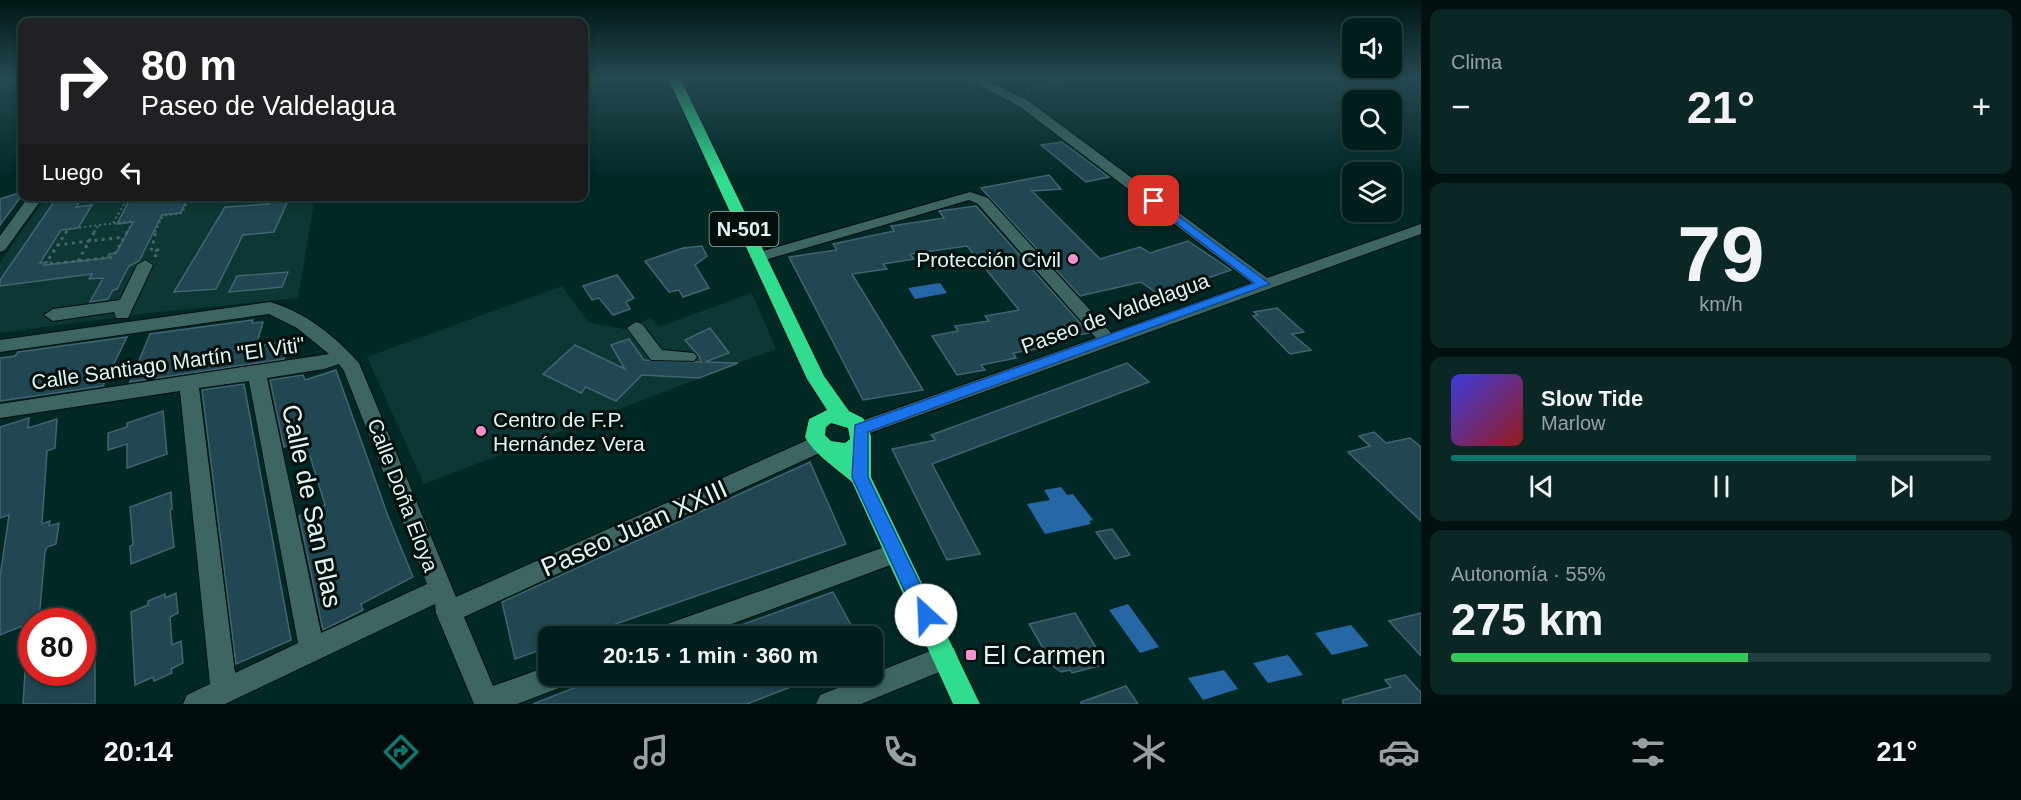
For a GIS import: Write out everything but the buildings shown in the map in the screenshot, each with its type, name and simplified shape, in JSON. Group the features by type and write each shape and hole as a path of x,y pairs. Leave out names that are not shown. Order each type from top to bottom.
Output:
{"highway":[{"name":"N-501","path":"689,111 816,379 842,416 849,419 860,436"},
{"name":"N-501","path":"816,379 821,419 813,430 826,447"},
{"path":"821,419 842,416"},
{"path":"826,447 848,451 860,436"},
{"path":"860,436 860,477"},
{"path":"826,447 860,477 967,704"}],"street":[{"path":"1035,111 1264,284"},
{"path":"758,257 958,198 976,196 983,201 1107,340"},
{"path":"0,247 33,201"},
{"name":"Paseo de Valdelagua","path":"860,436 1107,340 1421,229"},
{"path":"0,346 115,330 145,265"},
{"path":"53,315 126,305"},
{"name":"Calle Doña Eloya","path":"115,330 270,308 285,312 342,356 356,379 444,602 487,703"},
{"path":"636,328 657,356 688,357"},
{"name":"Calle Santiago Martín \"El Viti\"","path":"0,411 324,363 342,356"},
{"name":"Calle de San Blas","path":"258,373 258,385 312,650"},
{"path":"189,383 224,691"},
{"name":"Paseo Juan XXIII","path":"196,704 312,650 444,602 826,447"},
{"path":"695,626 896,553"},
{"path":"829,704 945,657"},
{"path":"487,703 538,684"}],"path":[{"path":"113,223 126,201"},
{"path":"145,265 152,265 158,250 151,251 156,238 152,239 163,216 182,213 188,201"},
{"path":"133,221 113,256 52,264 48,260 68,229 113,223 133,221"},
{"path":"78,261 99,225"},
{"path":"57,245 124,237"}],"shaded area":[{"path":"43,201 314,201 298,298 141,314 0,333 0,262"},
{"name":"Centro de F.P. Hernández Vera","path":"562,286 588,322 623,329 651,318 658,327 752,293 776,349 424,484 367,357"}],"water":[{"path":"940,283 947,293 915,299 908,288"},
{"path":"1061,487 1067,495 1073,494 1093,520 1089,521 1091,524 1045,534 1027,504 1050,500 1044,490"},
{"path":"1128,604 1159,647 1140,653 1109,610"},
{"path":"1351,625 1369,646 1332,655 1315,633"},
{"path":"1288,655 1303,675 1268,683 1253,663"},
{"path":"1224,670 1238,689 1203,700 1188,678"}],"place":[{"name":"Protección Civil","path":"1073,259"},
{"name":"Centro de F.P. Hernández Vera","path":"481,431"},
{"name":"El Carmen","path":"971,655"}],"route":[{"path":"926,615 860,477 860,429 1264,284 1154,201"}]}
